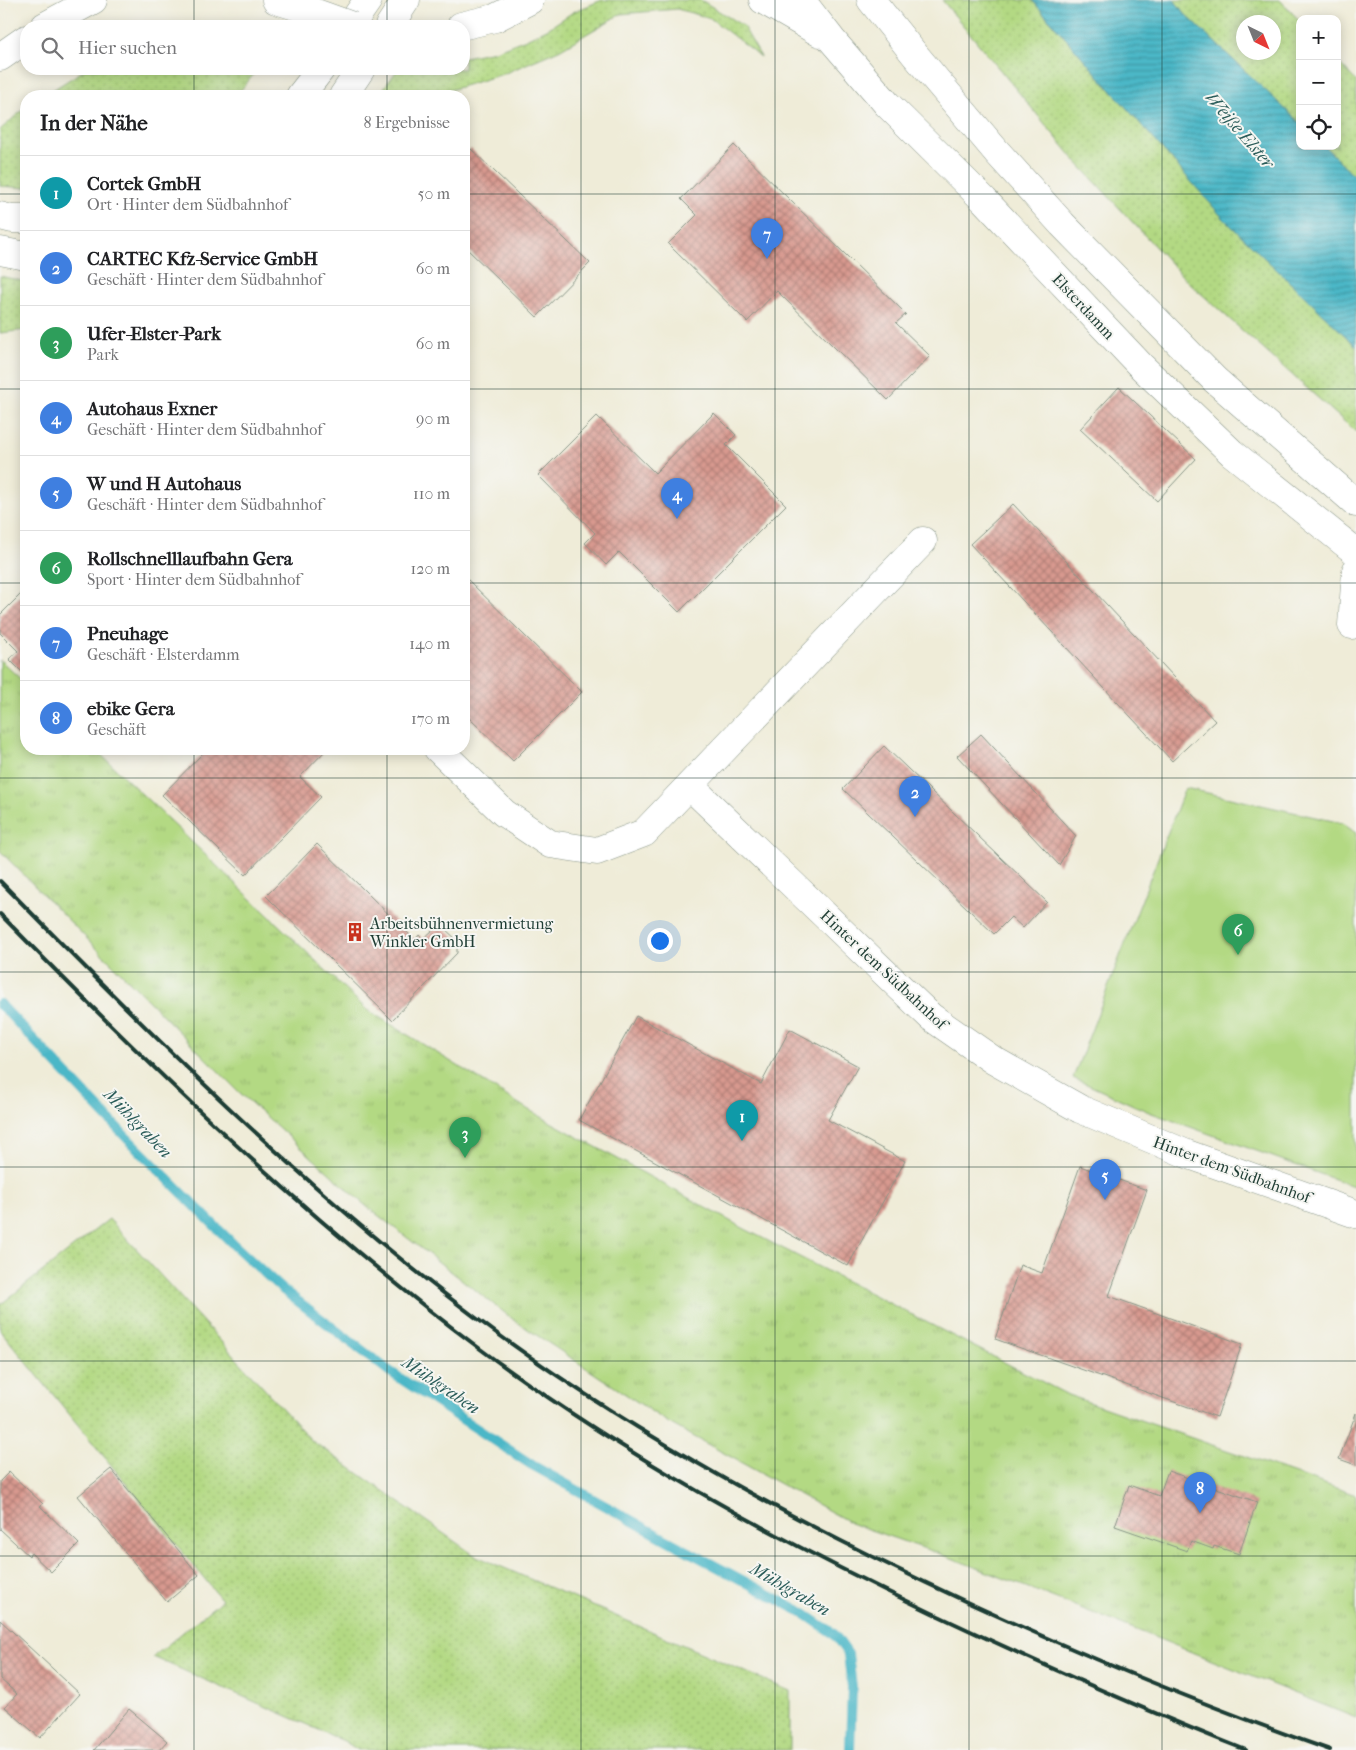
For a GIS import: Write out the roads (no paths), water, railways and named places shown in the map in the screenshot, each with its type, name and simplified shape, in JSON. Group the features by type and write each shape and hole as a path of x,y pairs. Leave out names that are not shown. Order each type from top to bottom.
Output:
{"main road":[{"path":"56,20 93,0"},
{"path":"276,0 335,20"},
{"path":"355,20 368,0"},
{"path":"393,20 406,0"},
{"path":"470,24 495,18 530,0"},
{"path":"763,0 832,40"},
{"name":"Elsterdamm","path":"801,0 832,40 888,104 984,200 1141,366 1232,453 1356,552"},
{"path":"871,0 996,151 1062,224 1215,380 1356,503"},
{"path":"0,57 20,43"},
{"path":"0,216 20,219"},
{"path":"0,251 20,255"},
{"path":"444,755 504,813 550,844 596,851 644,833 923,541"},
{"path":"1352,625 1356,571"},
{"name":"Hinter dem Südbahnhof","path":"690,786 930,1017 993,1060 1080,1109 1187,1154 1356,1214"}],"water":[{"name":"Weiße Elster","path":"1032,0 1174,0 1185,14 1296,119 1296,150 1328,150 1356,177 1356,346 1223,218"}],"waterway":[{"name":"Mühlgraben","path":"0,1004 122,1133 234,1245 282,1289 389,1371 532,1465 802,1612 834,1634 848,1654 852,1687 850,1750"}],"railway":[{"path":"0,881 178,1059 300,1173 428,1281 551,1372 608,1409 726,1480 786,1513 909,1575 1060,1644 1149,1681 1239,1717 1330,1750"},
{"path":"0,914 114,1029 291,1195 415,1299 479,1348 587,1423 699,1492 814,1555 932,1613 1049,1667 1166,1718 1246,1750"}],"place":[{"name":"Pneuhage","path":"767,259"},
{"name":"Autohaus Exner","path":"677,519"},
{"name":"CARTEC Kfz-Service GmbH","path":"915,817"},
{"name":"Arbeitsbühnenvermietung Winkler GmbH","path":"355,932"},
{"name":"Rollschnelllaufbahn Gera","path":"1238,955"},
{"name":"Cortek GmbH","path":"742,1141"},
{"name":"Ufer-Elster-Park","path":"465,1158"},
{"name":"W und H Autohaus","path":"1105,1200"},
{"name":"ebike Gera","path":"1200,1513"}]}
